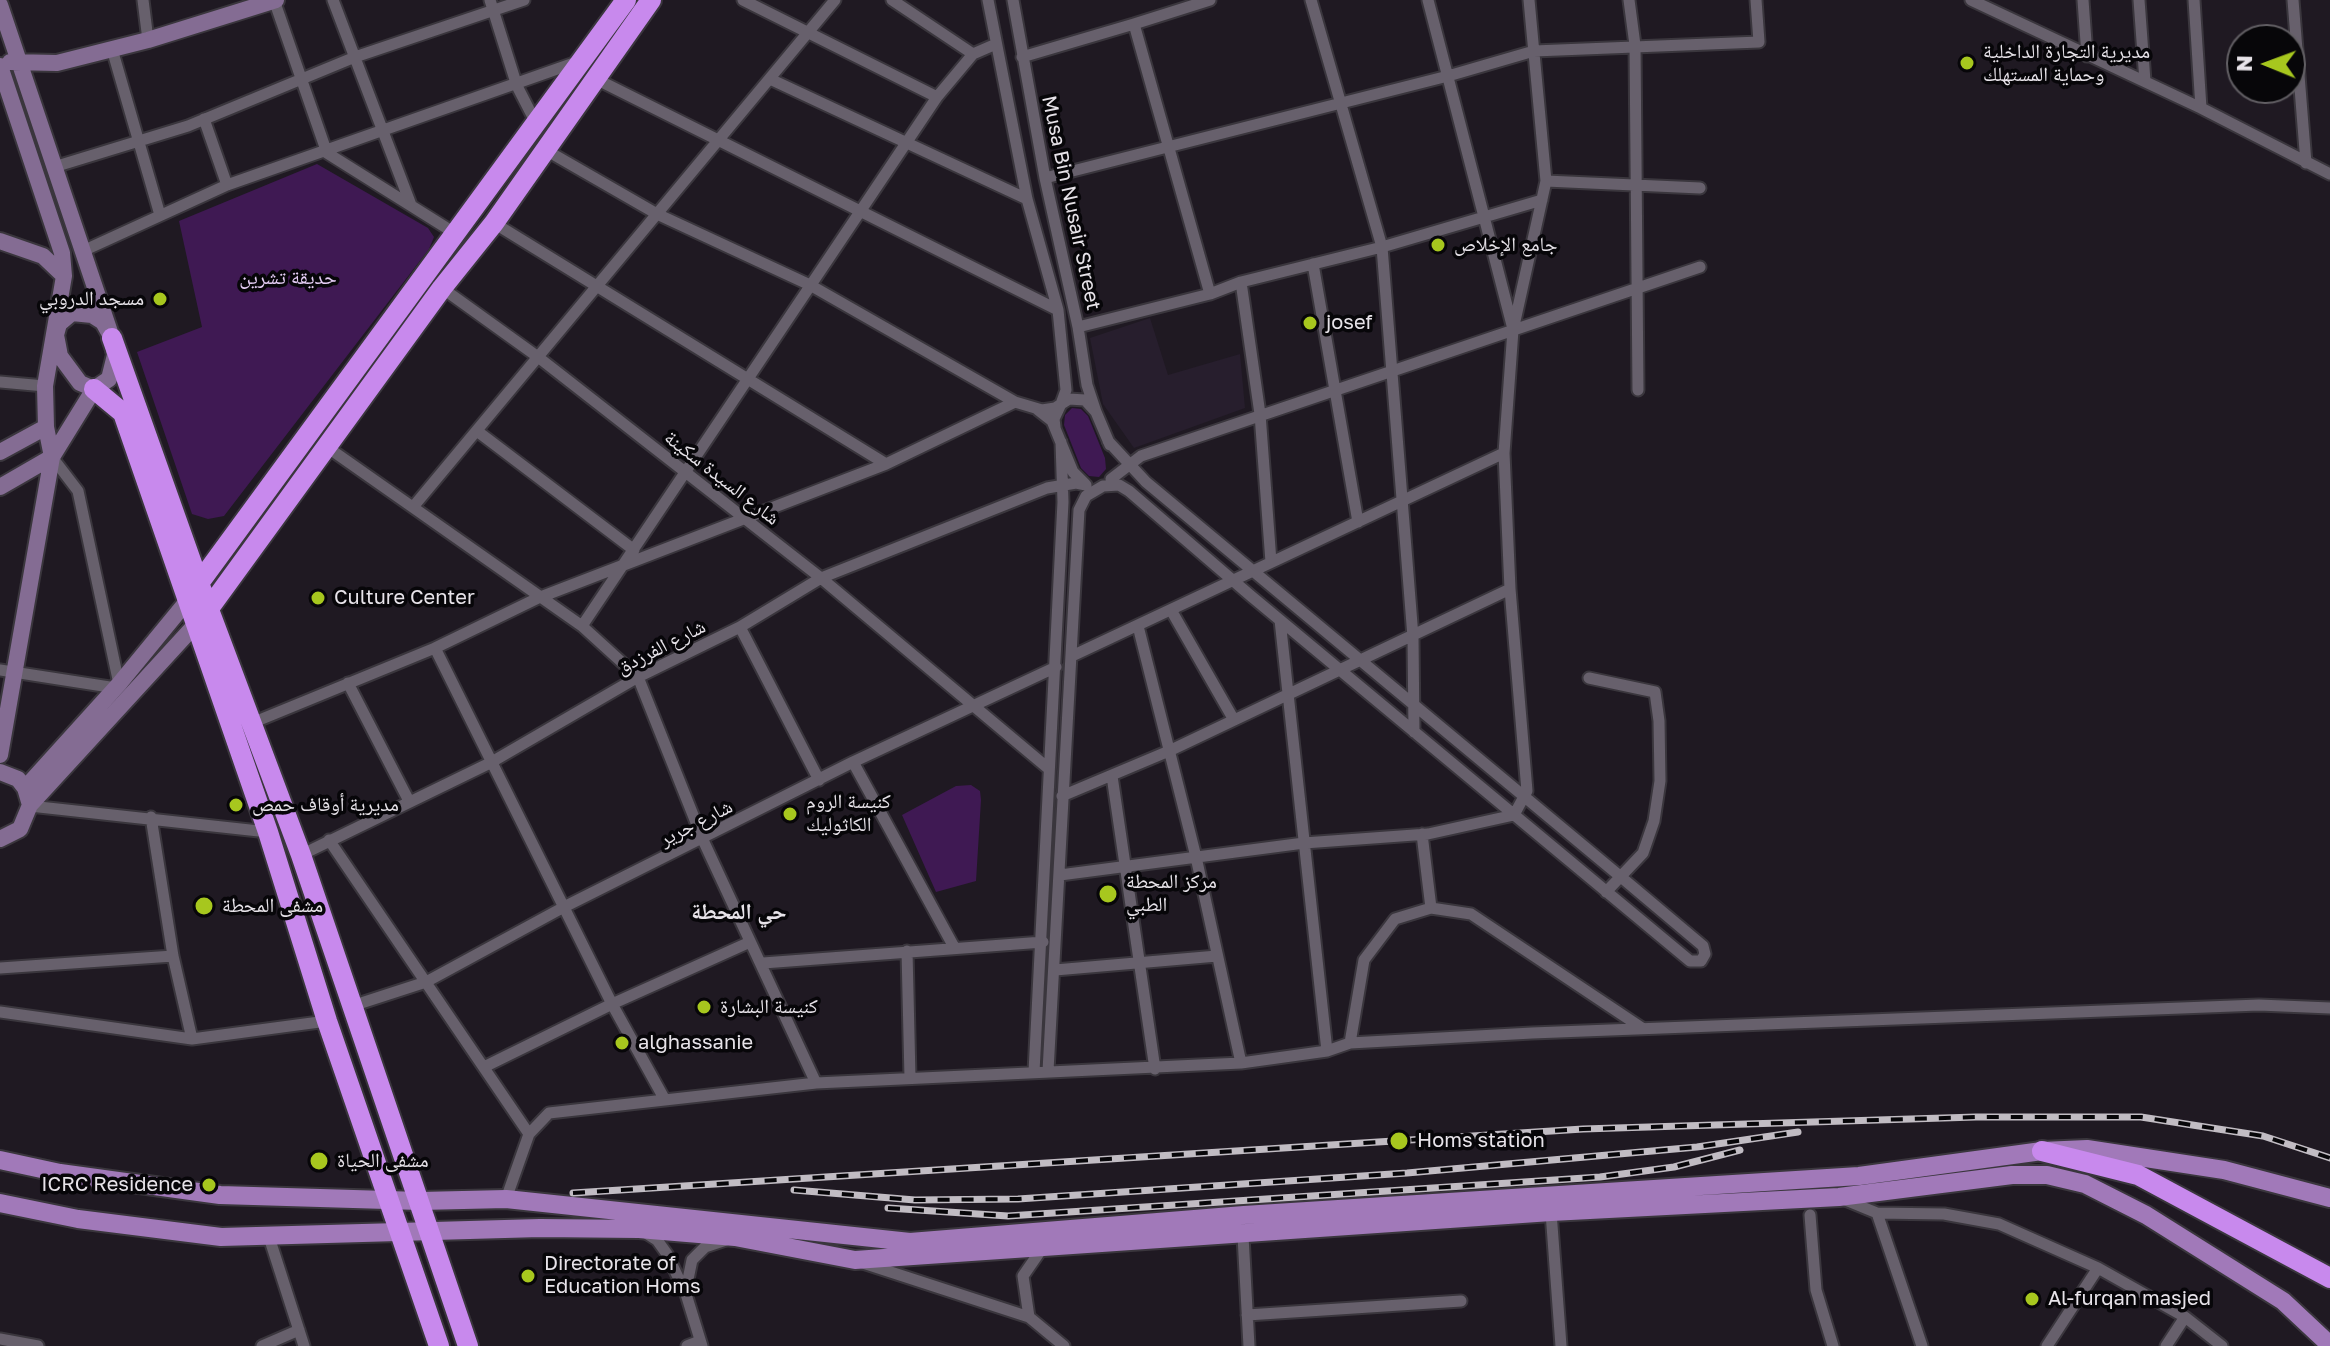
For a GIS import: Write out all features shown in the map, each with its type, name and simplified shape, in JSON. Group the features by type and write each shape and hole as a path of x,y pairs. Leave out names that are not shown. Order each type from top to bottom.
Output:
{"highway":[{"path":"193,591 453,232 536,123 578,61 626,0"},
{"path":"203,617 442,288 494,223 543,148 651,0"},
{"path":"112,338 193,591"},
{"path":"94,389 123,413 203,617 252,723 301,855 468,1346"},
{"path":"203,617 327,1021 439,1346"},
{"path":"2042,1151 2138,1175 2330,1278"}],"main road":[{"path":"94,389 80,383 60,356 56,335 64,276 62,253 0,63 57,63 148,40 255,3 275,0"},
{"path":"0,5 85,250 115,355 109,379 94,389 52,457 8,671 0,755"},
{"path":"0,241 43,256 64,276"},
{"path":"52,457 46,427 45,386 59,324 72,313 92,315 103,322 112,338"},
{"path":"0,452 46,427"},
{"path":"0,487 52,457"},
{"path":"25,788 118,686 193,591"},
{"path":"0,839 20,829 30,806 203,617"},
{"path":"0,772 18,779 25,788 30,806"},
{"path":"0,1160 60,1173 220,1195 420,1201 506,1199 910,1242 1244,1215 1859,1176 2042,1151 2087,1149 2224,1170 2330,1198"},
{"path":"0,1203 78,1219 221,1237 639,1229 735,1237 855,1260 1041,1250 1551,1212 1839,1197 2012,1175 2047,1175 2085,1184 2146,1215 2283,1301 2330,1345"}],"street":[{"path":"143,0 148,40"},
{"path":"275,0 327,153 453,232"},
{"path":"333,0 412,206"},
{"path":"54,167 204,119 492,5 524,0"},
{"path":"743,0 937,97"},
{"path":"413,507 835,0"},
{"path":"892,0 973,54"},
{"name":"Musa Bin Nusair Street","path":"988,0 1027,199 1058,310 1066,372 1061,404 1054,419 1055,427"},
{"name":"Musa Bin Nusair Street","path":"1013,0 1087,385 1110,444"},
{"path":"1022,57 1210,0"},
{"path":"1311,0 1382,247 1389,371 1413,637 1414,732"},
{"path":"1428,0 1486,215 1513,330"},
{"path":"1060,875 1304,843 1422,834 1514,815 1524,797 1527,791 1510,589 1504,453 1513,330 1546,181 1529,0"},
{"path":"1629,0 1635,45 1638,390"},
{"path":"1045,178 1448,76 1534,51 1759,42 1756,0"},
{"path":"1971,0 2201,108 2330,174"},
{"path":"2083,0 2087,56"},
{"path":"2139,0 2145,81"},
{"path":"2194,0 2201,108"},
{"path":"2293,0 2306,163"},
{"path":"492,5 516,83 536,123"},
{"path":"1134,24 1210,294"},
{"path":"582,626 937,97 973,54 996,44"},
{"path":"112,49 160,215"},
{"path":"85,250 227,185 327,153 578,61"},
{"path":"594,78 1058,310"},
{"path":"770,79 1027,199"},
{"path":"204,119 227,185"},
{"path":"543,148 657,214 810,285 1015,402 1048,410 1069,399 1085,400 1096,412"},
{"path":"1546,181 1700,188"},
{"path":"1078,327 1382,247 1542,200"},
{"path":"494,223 886,464"},
{"path":"1313,264 1358,522"},
{"path":"1048,1071 1079,510 1086,496 1141,456 1700,267"},
{"path":"1241,282 1260,414 1271,562"},
{"name":"شارع السيدة سكينة","path":"442,288 538,357 821,578 1049,769"},
{"path":"0,382 45,386"},
{"path":"252,723 435,648 538,598 886,464 1015,402"},
{"path":"1034,408 1049,417 1073,472 1086,485"},
{"path":"477,431 634,550"},
{"path":"1034,1072 1064,484 1061,442"},
{"path":"1110,444 1124,455 1141,456"},
{"path":"1110,444 1127,465 1621,877"},
{"path":"1107,482 1115,463 1110,444"},
{"path":"327,447 582,626 638,677 703,840 750,942 763,963 816,1083"},
{"path":"1072,656 1504,453"},
{"path":"8,671 118,686 78,491 52,457"},
{"path":"1047,488 1056,482 1063,462"},
{"name":"شارع الفرزدق","path":"301,855 491,762 638,677 740,627 821,578 1047,488 1107,482 1129,491 1690,961 1704,958 1703,946 1621,877"},
{"path":"1062,796 1169,751 1510,589"},
{"path":"1171,610 1234,720"},
{"path":"1280,620 1327,1051"},
{"path":"1138,626 1196,857 1241,1063"},
{"path":"740,627 819,780"},
{"path":"435,648 612,1004 665,1100"},
{"name":"شارع جرير","path":"352,1006 426,982 564,907 703,840 853,762 1056,667"},
{"path":"1589,678 1655,692 1656,697 1660,781 1654,821 1643,853 1606,892"},
{"path":"348,683 409,801"},
{"path":"853,762 954,947"},
{"path":"1112,776 1155,1069"},
{"path":"30,806 268,832"},
{"path":"151,817 173,956 192,1039"},
{"path":"1422,834 1431,908"},
{"path":"329,840 529,1134"},
{"path":"1350,1043 1364,960 1395,919 1431,908 1471,914 1642,1028"},
{"path":"484,1067 612,1004 750,942"},
{"path":"763,963 1043,942"},
{"path":"907,951 910,1078"},
{"path":"0,968 173,956"},
{"path":"1055,970 1217,956"},
{"path":"506,1199 529,1134 549,1113 816,1083 1048,1071 1155,1069 1241,1063 1327,1051 1350,1043 1642,1028 2259,1005 2330,1008"},
{"path":"0,1012 192,1039 327,1021"},
{"path":"1839,1197 1877,1213 1944,1214 1999,1224 2098,1268 2185,1317 2222,1346"},
{"path":"1551,1212 1561,1346"},
{"path":"1877,1213 1922,1346"},
{"path":"1810,1215 1816,1290 1833,1346"},
{"path":"639,1229 662,1247 686,1294 701,1343 687,1346"},
{"path":"1243,1236 1249,1346"},
{"path":"269,1237 304,1346"},
{"path":"686,1294 692,1260 705,1247 735,1237"},
{"path":"1029,1317 1023,1276 1041,1250"},
{"path":"855,1260 1029,1317 1064,1346"},
{"path":"2047,1346 2098,1268"},
{"path":"1247,1315 1461,1301"},
{"path":"2166,1346 2185,1317"},
{"path":"262,1346 299,1330"},
{"path":"4,1342 38,1346"}],"shaded area":[{"path":"1150,318 1168,375 1240,354 1245,408 1134,448 1103,404 1090,338"}],"green space":[{"name":"حديقة تشرين","path":"317,164 428,228 434,237 429,249 224,516 208,519 192,514 137,352 202,327 179,221"},
{"path":"1072,408 1081,409 1088,416 1105,458 1106,469 1099,477 1089,476 1081,468 1064,425 1065,415"},
{"path":"971,785 980,791 981,800 976,881 936,892 902,815 956,786"}],"railway":[{"path":"573,1193 1583,1129 1976,1117 2141,1117 2263,1136 2330,1158"},
{"path":"794,1190 915,1200 1018,1199 1407,1173 1697,1147 1798,1132"},
{"path":"888,1208 1008,1216 1600,1177 1674,1167 1740,1150"}],"place":[{"name":"مديرية التجارة الداخلية وحماية المستهلك","path":"1967,63"},
{"name":"جامع الإخلاص","path":"1438,245"},
{"name":"مسجد الدروبي","path":"160,299"},
{"name":"josef","path":"1310,323"},
{"name":"Culture Center","path":"318,598"},
{"name":"مديرية أوقاف حمص","path":"236,805"},
{"name":"كنيسة الروم الكاثوليك","path":"790,814"},
{"name":"مركز المحطة الطبي","path":"1108,894"},
{"name":"مشفى المحطة","path":"204,906"},
{"name":"كنيسة البشارة","path":"704,1007"},
{"name":"alghassanie","path":"622,1043"},
{"name":"Homs station","path":"1399,1141"},
{"name":"مشفى الحياة","path":"319,1161"},
{"name":"ICRC Residence","path":"209,1185"},
{"name":"Directorate of Education Homs","path":"528,1276"},
{"name":"Al-furqan masjed","path":"2032,1299"}],"district":[{"name":"حي المحطة","path":"739,912"}]}
